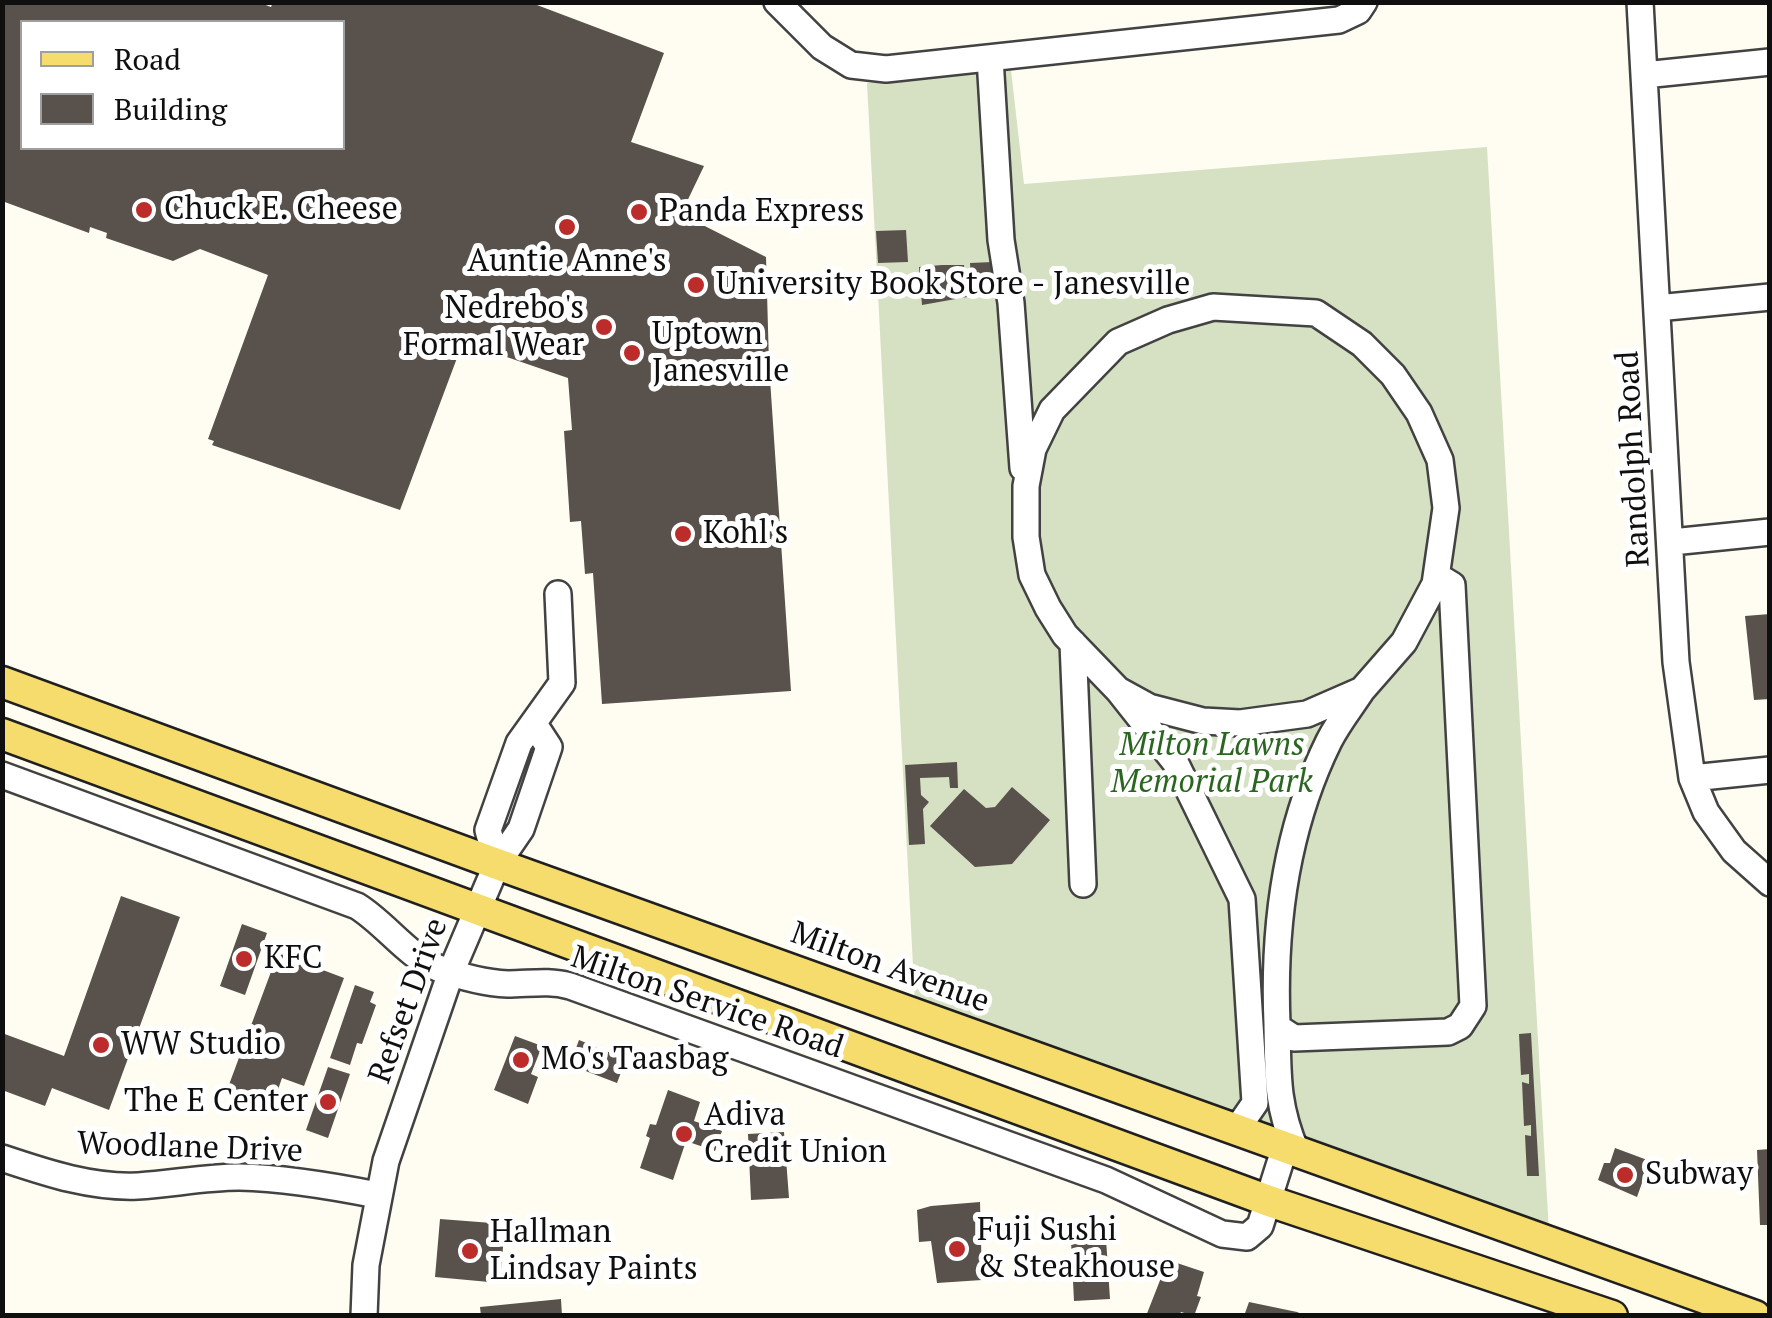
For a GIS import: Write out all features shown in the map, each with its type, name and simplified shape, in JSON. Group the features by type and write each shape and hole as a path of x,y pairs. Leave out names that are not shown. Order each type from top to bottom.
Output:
{"main road":[{"name":"Milton Avenue","path":"2,682 1755,1316"},
{"path":"2,734 1269,1201 1612,1316"}],"street":[{"path":"777,2 822,47 851,65 886,69 1306,25 1339,20 1361,7"},
{"name":"Randolph Road","path":"1640,2 1676,662 1692,778 1706,812 1734,850 1770,884"},
{"path":"990,58 1001,240 1012,303 1026,537 1032,575 1048,608 1073,643 1118,690 1172,759 1242,899 1256,1103 1237,1130"},
{"path":"1644,75 1770,62"},
{"path":"1657,308 1770,297"},
{"path":"1026,508 1033,449 1052,410 1062,399 1118,342 1168,320 1213,307 1316,313 1362,344 1393,375 1419,413 1440,460 1446,508 1437,576 1410,629 1329,740 1284,872 1275,973 1285,1033 1278,1069 1280,1110 1290,1149"},
{"path":"1017,384 1037,399 1062,399"},
{"path":"1672,542 1770,532"},
{"path":"1285,1033 1448,1032 1467,1018 1473,1006 1452,586 1437,576"},
{"path":"497,864 488,830 519,743 562,682 558,594"},
{"path":"1410,629 1456,651"},
{"path":"1073,643 1082,884"},
{"path":"1118,690 1149,708 1194,720 1240,724 1307,714 1362,690"},
{"path":"1172,759 1181,730 1194,720"},
{"path":"1692,778 1770,770"},
{"name":"Milton Service Road","path":"2,775 357,906 422,959 451,972 493,983 557,983 579,990 1106,1180 1222,1234 1242,1238 1254,1232 1290,1149"},
{"name":"Refset Drive","path":"364,1316 366,1265 378,1195 451,972 497,864"},
{"path":"1242,899 1252,890 1262,890 1280,906"},
{"name":"Woodlane Drive","path":"2,1158 49,1174 97,1184 136,1186 234,1177 299,1182 378,1195"}],"green space":[{"name":"Milton Lawns Memorial Park","path":"1011,70 1024,184 1487,147 1549,1232 915,1004 867,83"}],"building":[{"name":"Uptown Janesville","path":"2,2 258,2 271,7 273,2 529,2 664,53 631,142 704,166 681,214 766,257 769,364 791,691 602,704 593,573 585,574 581,521 570,522 564,431 572,430 568,378 463,342 400,510 212,445 214,441 208,439 268,275 200,249 173,261 106,238 107,233 90,227 89,233 2,201"},
{"path":"906,230 908,262 878,263 876,231"},
{"path":"993,262 995,296 972,297 970,263"},
{"path":"964,265 967,297 922,305 919,267"},
{"path":"1770,614 1770,699 1754,700 1745,616"},
{"path":"957,762 958,788 950,788 949,777 920,778 921,795 929,802 923,809 925,844 909,845 905,765"},
{"path":"1012,787 1050,820 1012,864 975,867 930,826 964,789 986,808 995,807"},
{"path":"121,896 180,917 109,1110 52,1088 45,1106 2,1090 2,1033 64,1056"},
{"name":"KFC","path":"242,924 267,933 245,995 220,986"},
{"path":"278,953 344,978 304,1086 282,1078 272,1107 227,1090"},
{"path":"355,985 374,992 370,1002 376,1005 350,1065 330,1058"},
{"path":"1531,1033 1539,1176 1527,1176 1525,1135 1531,1136 1531,1125 1524,1126 1522,1082 1529,1084 1529,1074 1521,1075 1519,1034"},
{"name":"Mo's Taasbag","path":"515,1036 542,1046 531,1074 538,1077 528,1104 494,1090"},
{"path":"579,1040 626,1059 617,1083 570,1065"},
{"name":"The E Center","path":"328,1067 350,1074 328,1138 306,1130"},
{"name":"Adiva Credit Union","path":"668,1090 700,1102 694,1121 722,1131 715,1151 686,1141 673,1180 640,1168 650,1138 646,1136 650,1124 656,1125"},
{"path":"784,1132 789,1198 751,1200 748,1134"},
{"name":"Subway","path":"1615,1148 1650,1161 1647,1168 1653,1170 1649,1182 1643,1180 1637,1197 1598,1180"},
{"path":"1770,1149 1770,1225 1760,1225 1757,1150"},
{"name":"Fuji Sushi & Steakhouse","path":"980,1202 982,1280 937,1283 931,1241 919,1242 917,1210"},
{"name":"Hallman Lindsay Paints","path":"440,1219 505,1224 500,1283 435,1277"},
{"path":"1106,1239 1110,1299 1074,1301 1071,1241"},
{"path":"1168,1260 1204,1272 1194,1316 1181,1312 1179,1316 1146,1316"},
{"path":"561,1299 562,1316 481,1316 480,1307"},
{"path":"1249,1302 1297,1312 1306,1316 1244,1316"}],"place":[{"name":"Chuck E. Cheese","path":"144,210"},
{"name":"Panda Express","path":"639,212"},
{"name":"Auntie Anne's","path":"567,227"},
{"name":"University Book Store - Janesville","path":"696,285"},
{"name":"Nedrebo's Formal Wear","path":"604,327"},
{"name":"Uptown Janesville","path":"632,353"},
{"name":"Kohl's","path":"683,534"},
{"name":"KFC","path":"244,959"},
{"name":"WW Studio","path":"101,1045"},
{"name":"Mo's Taasbag","path":"521,1060"},
{"name":"The E Center","path":"328,1102"},
{"name":"Adiva Credit Union","path":"684,1134"},
{"name":"Subway","path":"1625,1175"},
{"name":"Fuji Sushi & Steakhouse","path":"957,1249"},
{"name":"Hallman Lindsay Paints","path":"470,1251"}]}
